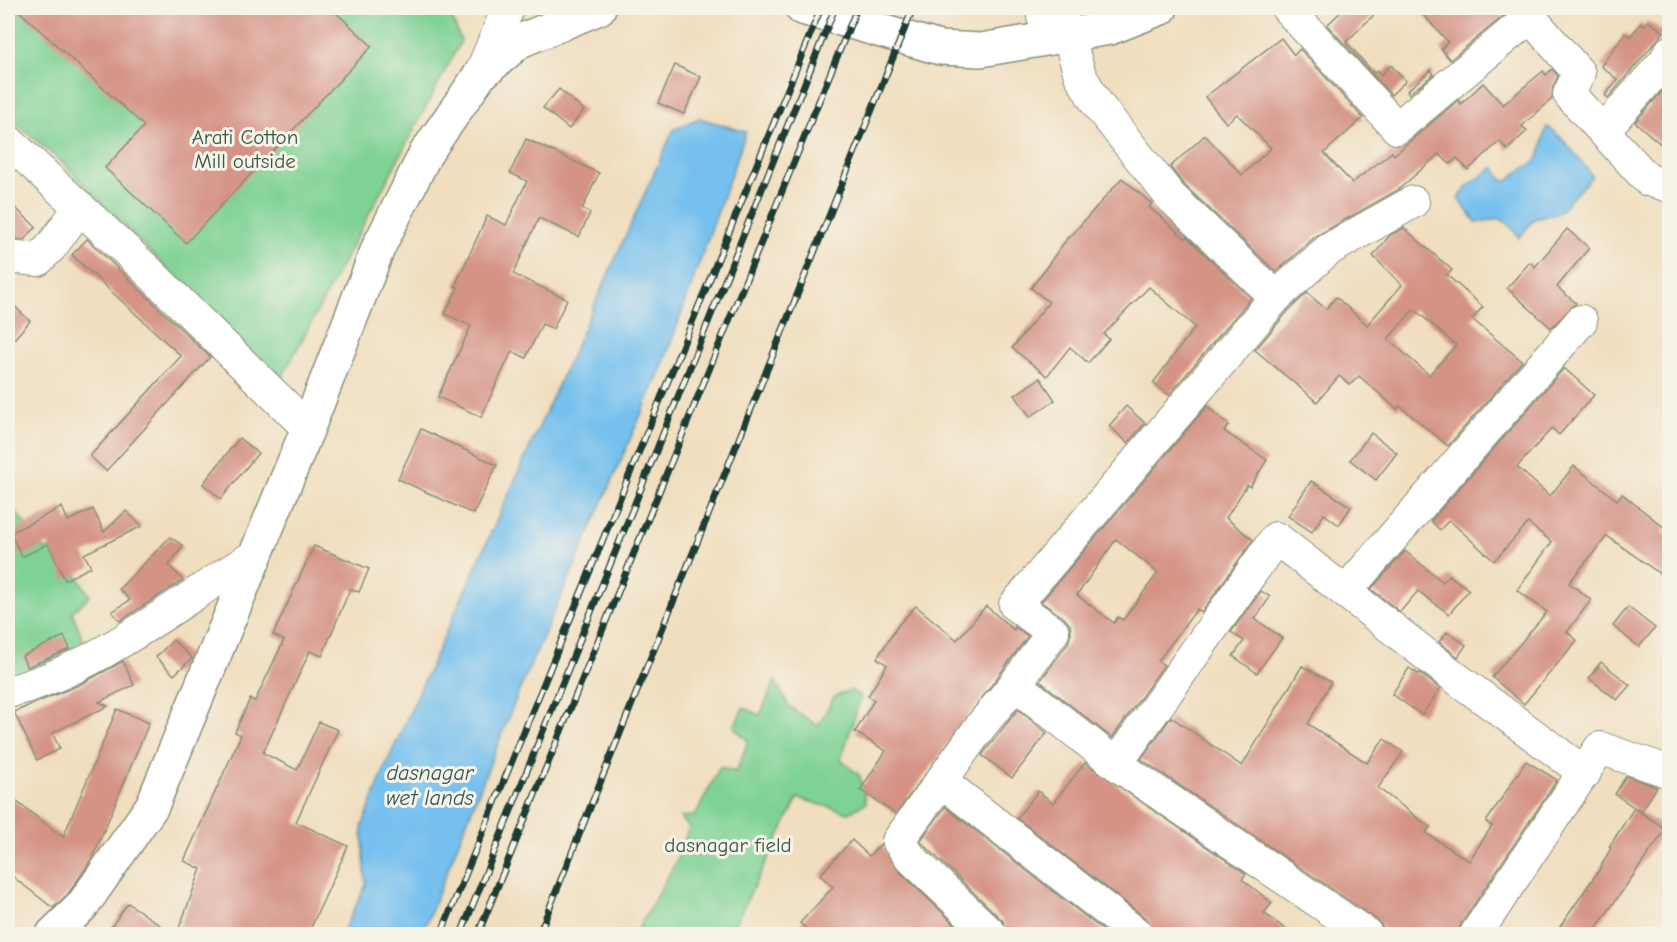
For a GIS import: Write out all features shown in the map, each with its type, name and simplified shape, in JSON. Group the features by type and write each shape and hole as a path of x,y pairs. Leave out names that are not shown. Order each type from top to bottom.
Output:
{"main road":[{"path":"53,934 82,906 152,807 308,428 379,246 426,153 480,75 520,41 599,8"},
{"path":"802,8 940,48 981,50 1059,20 1110,28 1161,8"}],"street":[{"path":"480,75 508,8"},
{"path":"1287,8 1397,128 1530,17 1579,73 1569,94 1648,180 1670,186"},
{"path":"1059,20 1080,75 1097,104 1170,196 1276,297"},
{"path":"1603,131 1668,59"},
{"path":"8,141 80,207 308,428"},
{"path":"991,934 911,858 898,841 1053,632 1015,605 1276,297 1328,250 1413,202"},
{"path":"8,257 38,260 51,247 80,207"},
{"path":"1345,592 1581,321"},
{"path":"1116,764 1276,538 1456,678 1585,773"},
{"path":"8,692 37,685 122,642 256,555"},
{"path":"1015,684 1325,923 1366,934"},
{"path":"1476,934 1600,748 1670,772"},
{"path":"941,781 1137,934"}],"green space":[{"name":"Arati Cotton Mill outside","path":"8,8 448,8 461,41 279,383 63,163 8,117"},
{"path":"15,511 45,549 60,548 90,596 72,612 85,644 8,683 8,515"},
{"name":"dasnagar field","path":"775,681 789,706 818,726 834,697 850,690 861,696 841,760 860,776 866,803 849,813 798,798 730,934 635,934 677,860 689,827 680,817 695,816 720,767 736,772 748,741 734,727 743,708 760,715"}],"water":[{"name":"dasnagar wet lands","path":"699,118 746,132 663,365 519,691 422,934 342,934 366,885 362,827 385,767 674,129"},
{"path":"1547,127 1564,141 1592,176 1558,213 1534,219 1519,238 1509,224 1501,219 1476,222 1458,199 1468,186 1494,167 1502,180 1508,181 1533,163 1541,153"}],"building":[{"path":"16,8 331,8 372,46 186,243 105,168 144,126"},
{"path":"1345,8 1381,8 1346,42 1374,73 1377,70 1381,75 1391,65 1406,81 1391,95 1327,25"},
{"path":"1417,8 1513,8 1450,60 1441,49 1448,42"},
{"path":"1648,21 1664,32 1608,98 1605,95 1618,80 1601,66 1625,33 1630,37 1641,23 1644,26"},
{"path":"1281,38 1294,55 1300,49 1363,118 1324,153 1352,183 1392,152 1394,155 1458,100 1461,104 1483,83 1503,105 1543,71 1546,75 1552,69 1558,76 1553,87 1552,99 1522,126 1527,131 1507,150 1500,141 1468,170 1457,158 1450,164 1439,154 1398,190 1316,236 1276,272 1183,184 1170,167 1205,135 1242,175 1271,148 1237,114 1226,123 1205,97"},
{"path":"675,65 701,77 684,114 658,103"},
{"path":"1431,70 1434,74 1409,94 1407,91"},
{"path":"1666,87 1670,90 1670,152 1635,122"},
{"path":"559,89 584,110 569,129 543,108"},
{"path":"526,139 599,173 582,209 590,213 579,237 539,218 513,274 567,299 553,329 542,324 526,358 512,351 481,417 438,397 471,326 445,314 458,287 455,286 487,216 506,225 527,181 510,173"},
{"path":"1122,178 1152,204 1149,207 1185,238 1187,237 1251,298 1169,395 1153,383 1195,327 1149,287 1104,334 1109,339 1088,363 1070,347 1047,376 1012,348 1049,302 1031,288 1069,236"},
{"path":"8,201 36,227 24,240 18,240 8,230"},
{"path":"1404,228 1452,270 1447,275 1483,307 1472,319 1522,361 1448,446 1400,406 1397,409 1359,376 1350,385 1339,376 1317,402 1255,350 1289,310 1307,293 1326,309 1336,297 1367,325 1402,285 1373,256 1390,235","holes":["1414,309 1456,345 1429,375 1388,339"]},
{"path":"1567,229 1589,248 1557,287 1576,303 1551,328 1507,288 1530,262 1535,267"},
{"path":"87,239 210,357 106,471 90,456 181,356 72,255"},
{"path":"8,300 30,321 8,346"},
{"path":"1564,368 1594,395 1559,435 1552,428 1517,467 1550,496 1574,466 1617,500 1622,494 1666,529 1663,533 1670,538 1670,581 1607,536 1569,583 1591,600 1567,632 1577,640 1524,704 1492,677 1547,612 1517,590 1552,542 1528,523 1494,561 1449,520 1440,530 1431,521"},
{"path":"1040,378 1055,400 1030,417 1015,395"},
{"path":"1126,406 1145,423 1128,443 1109,426"},
{"path":"1207,406 1229,425 1224,431 1267,460 1250,487 1247,485 1226,518 1253,540 1202,612 1197,609 1158,661 1164,665 1112,738 1040,681 1068,643 1071,633 1070,625 1064,618 1041,602","holes":["1116,539 1158,573 1123,620 1118,617 1114,623 1077,595"]},
{"path":"421,429 497,465 473,514 398,479"},
{"path":"1371,433 1397,453 1376,480 1350,460"},
{"path":"239,438 258,453 221,499 203,484"},
{"path":"1311,481 1351,507 1339,525 1324,514 1312,532 1288,516"},
{"path":"62,507 68,521 93,509 104,532 126,511 142,526 84,554 91,567 65,580 48,544 22,557 10,533"},
{"path":"170,537 183,546 169,565 183,580 120,621 112,612 130,600 119,589"},
{"path":"314,546 369,569 359,592 350,589 322,656 310,651 263,753 297,770 319,722 338,730 296,822 348,846 308,934 177,934 201,869 184,861 241,735 235,732 250,699 255,701 284,640 273,635"},
{"path":"1405,551 1443,582 1449,575 1469,590 1449,614 1418,591 1400,612 1371,589"},
{"path":"1261,591 1270,597 1255,619 1282,638 1257,673 1233,656 1244,641 1231,632"},
{"path":"916,606 957,640 986,606 1014,630 1015,627 1028,636 896,814 860,790 886,751 855,732 874,700 868,696 887,665 877,658 899,624"},
{"path":"1628,607 1655,628 1639,647 1613,626"},
{"path":"1447,632 1466,645 1458,657 1439,642"},
{"path":"64,636 70,649 27,667 22,656"},
{"path":"173,640 192,658 174,675 156,657"},
{"path":"123,661 134,685 99,702 108,706 52,733 60,749 37,760 14,712 81,684"},
{"path":"1601,662 1630,685 1617,700 1589,678"},
{"path":"1302,666 1331,682 1308,724 1367,763 1384,739 1403,752 1378,788 1430,827 1426,833 1469,861 1492,826 1486,822 1526,761 1557,780 1461,924 1458,934 1384,934 1382,926 1376,919 1141,759 1171,717 1242,766"},
{"path":"1409,668 1420,673 1440,689 1422,715 1392,694"},
{"path":"117,709 149,723 92,859 68,894 53,908 8,873 8,795 63,837"},
{"path":"1018,709 1047,733 1012,778 982,755"},
{"path":"1085,763 1246,874 1242,879 1272,903 1264,913 1292,934 1155,934 1148,920 1017,818 1038,791 1053,803"},
{"path":"1626,776 1657,787 1641,812 1615,794"},
{"path":"945,807 1108,934 1008,934 1003,921 920,841"},
{"path":"1634,808 1666,829 1592,934 1555,934 1599,870 1611,848 1609,847"},
{"path":"852,840 869,856 881,844 899,871 965,934 812,934 800,923 833,887 820,875"},
{"path":"128,903 173,934 106,934"}],"railway":[{"path":"441,934 821,8"},
{"path":"461,934 835,8"},
{"path":"478,934 857,8"},
{"path":"539,934 913,8"}]}
